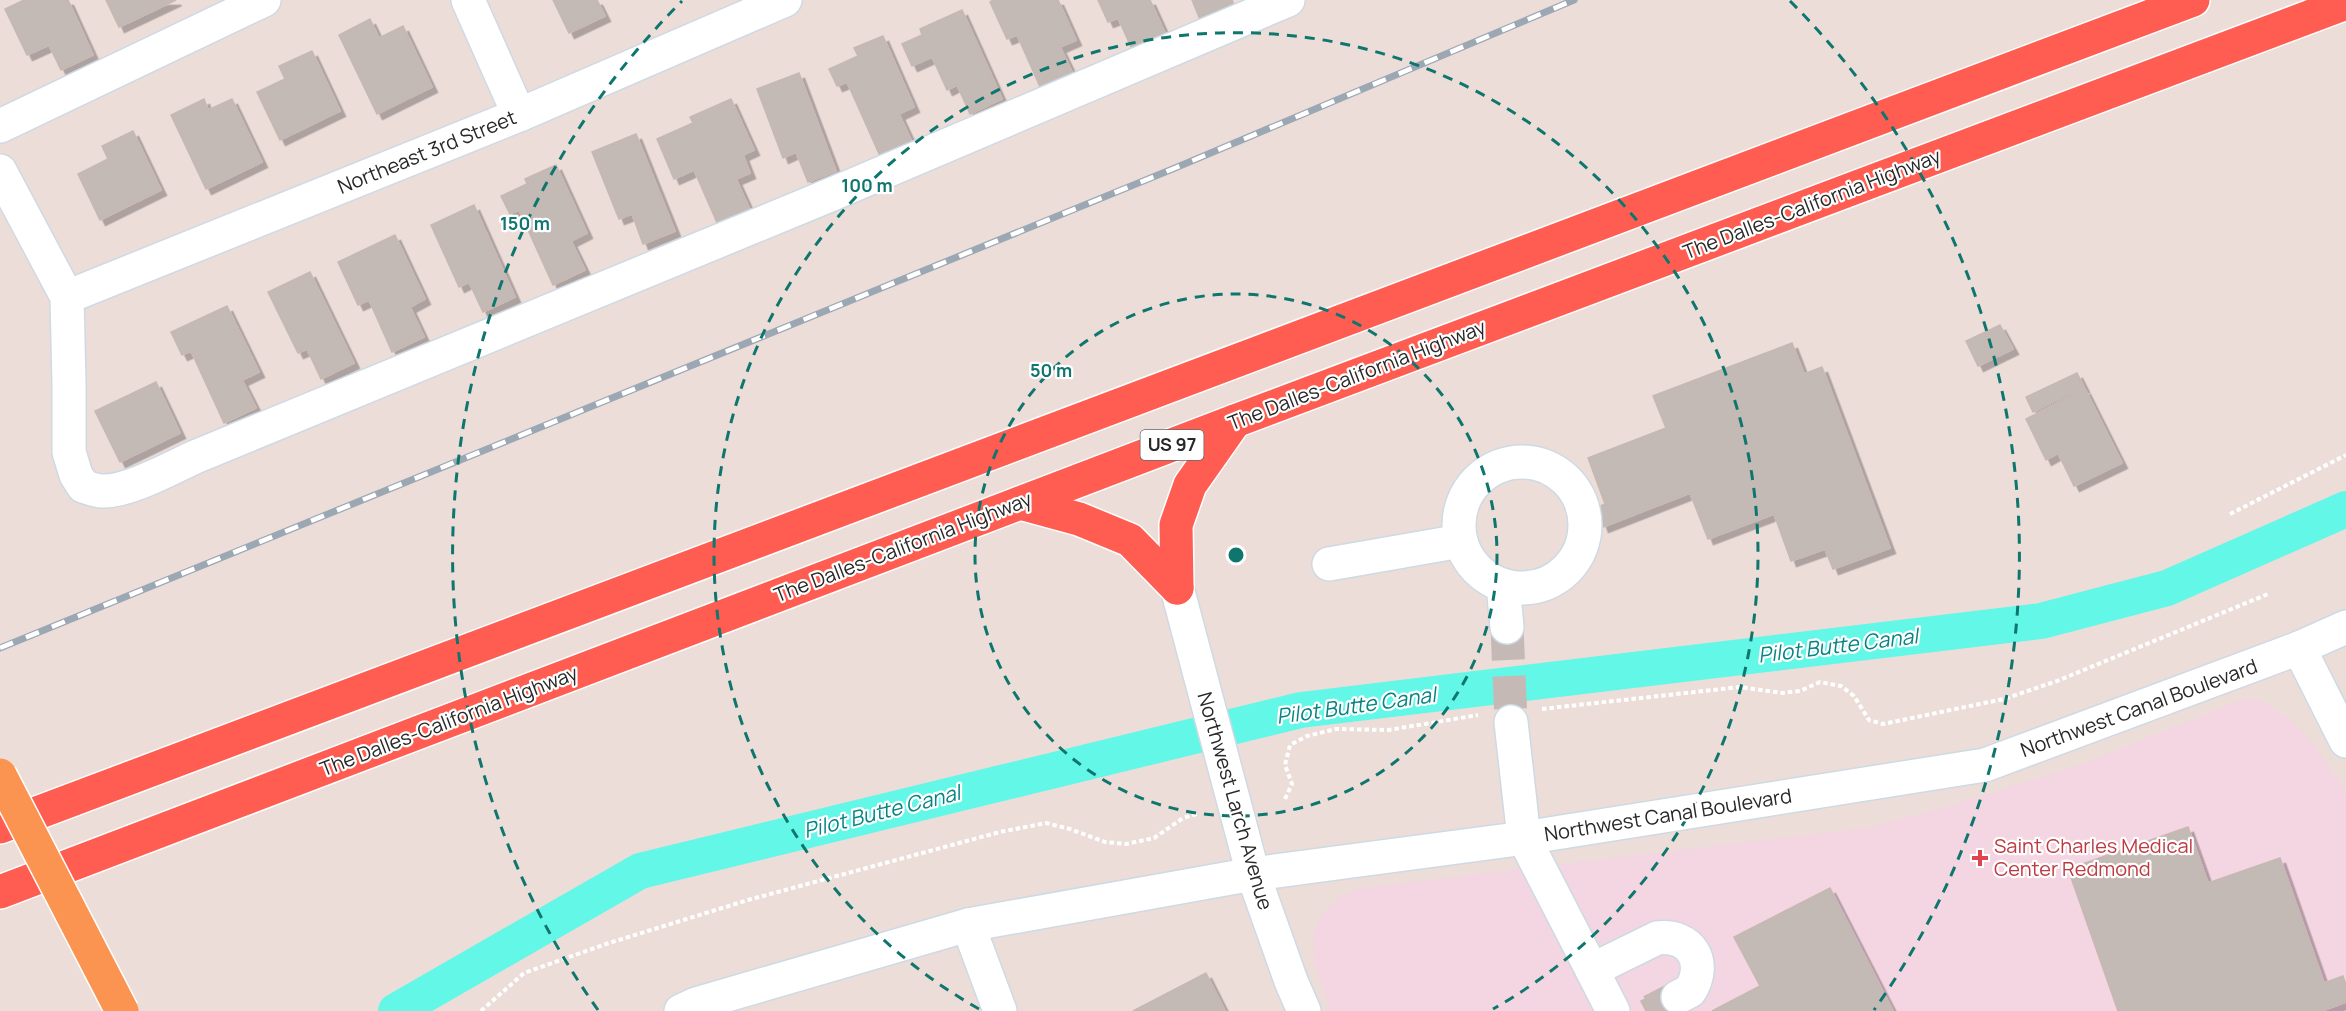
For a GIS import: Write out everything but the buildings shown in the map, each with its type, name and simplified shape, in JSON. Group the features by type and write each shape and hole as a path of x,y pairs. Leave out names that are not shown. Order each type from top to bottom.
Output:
{"highway":[{"path":"0,827 2193,0"},
{"name":"The Dalles-California Highway","path":"0,892 1235,421 2346,3"},
{"path":"1176,588 1176,525 1190,486 1235,421"},
{"path":"1020,503 1079,519 1130,540 1176,588"}],"main road":[{"path":"0,775 122,1011"}],"street":[{"path":"0,126 264,0"},
{"path":"468,0 519,115"},
{"name":"Northeast 3rd Street","path":"67,297 519,115 785,0"},
{"path":"0,171 67,297 69,452 76,475 83,486 100,492 151,478 195,457 830,195 1288,0"},
{"path":"1532,462 1551,468 1568,481 1580,498 1586,519 1584,540 1576,559 1562,575 1544,585 1523,588 1503,585 1484,576 1470,560 1461,541 1459,520 1464,500 1475,482 1491,470 1510,463 1532,462"},
{"path":"1329,564 1461,541"},
{"path":"1503,585 1507,627"},
{"name":"Northwest Larch Avenue","path":"1176,588 1253,874 1290,981 1304,1011"},
{"name":"Northwest Canal Boulevard","path":"681,1011 696,1004 968,925 1253,874 1524,838 1985,765 2299,648 2346,627"},
{"path":"2299,648 2346,741"},
{"path":"1523,716 1524,838 1613,1011"},
{"path":"968,925 1000,1011"},
{"path":"1592,970 1657,938 1668,936 1678,939 1693,952 1698,972 1690,991 1678,997"}],"path":[{"path":"2230,514 2346,455"},
{"path":"1523,716 1740,687 1782,693 1800,691 1820,682 1841,686 1854,696 1869,720 1883,724 2004,699 2056,681 2268,594"},
{"path":"1285,799 1292,784 1285,765 1290,745 1307,736 1336,729 1389,730 1480,715"},
{"path":"481,1011 524,973 609,943 760,897 1000,832 1046,824 1071,829 1104,842 1126,844 1154,838 1183,818 1197,814"}],"shaded area":[{"name":"Saint Charles Medical Center Redmond","path":"2244,699 2261,701 2287,717 2312,742 2346,791 2346,1011 1331,1011 1314,961 1313,932 1322,914 1340,897 1359,888 1867,828 1949,806 2080,765"}],"waterway":[{"name":"Pilot Butte Canal","path":"396,1011 640,871 1301,710 2041,621 2167,588 2346,509"}],"tunnel":[{"path":"1507,627 1511,722"},
{"path":"1651,1011 1678,997"}],"railway":[{"path":"0,648 1175,168 1574,0"}],"place":[{"name":"Saint Charles Medical Center Redmond","path":"1980,858"}]}
